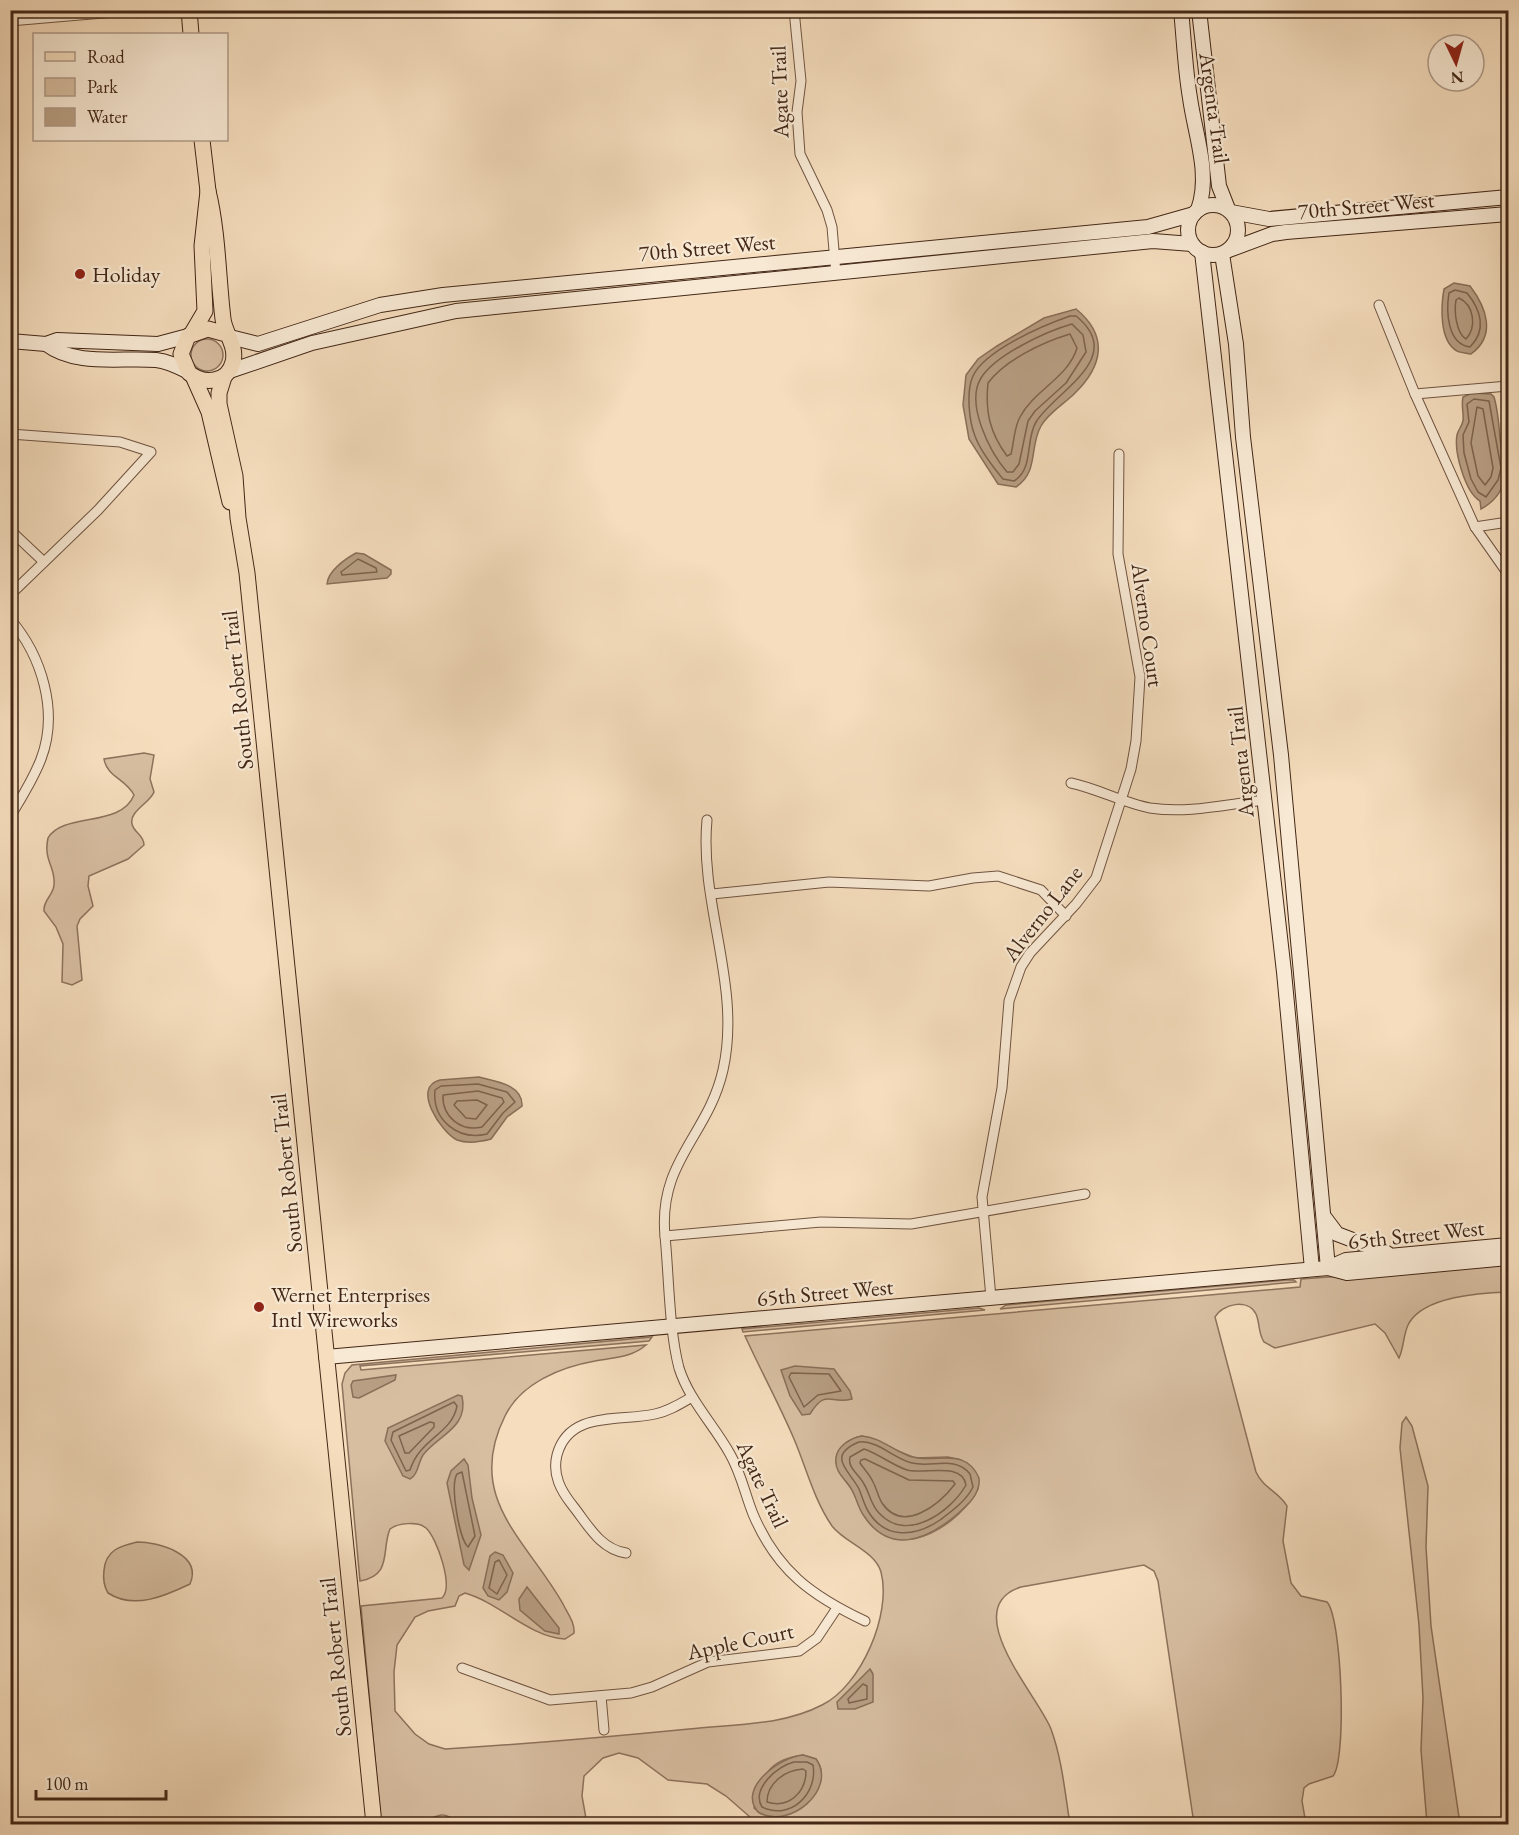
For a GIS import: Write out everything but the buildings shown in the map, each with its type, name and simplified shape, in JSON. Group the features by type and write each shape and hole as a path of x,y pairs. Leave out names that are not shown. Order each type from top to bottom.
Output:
{"main road":[{"path":"189,10 191,33"},
{"path":"202,141 208,191 213,209 228,336 234,356 227,374 210,381 190,374 181,354 205,311 202,246 208,191"},
{"path":"190,335 208,329 228,336"},
{"name":"South Robert Trail","path":"190,374 208,412 231,507 238,519"},
{"name":"South Robert Trail","path":"227,374 219,393 219,404 235,476 238,519 247,573 374,1824"}],"street":[{"path":"10,21 138,10"},
{"name":"Agate Trail","path":"794,10 801,81 797,112 800,154 827,210 836,274"},
{"name":"Argenta Trail","path":"1181,10 1190,98 1204,180 1203,195 1196,212"},
{"name":"Argenta Trail","path":"1199,10 1218,180 1229,210"},
{"name":"70th Street West","path":"1229,210 1269,219 1509,196"},
{"path":"1211,205 1229,210 1239,229 1238,237 1225,252 1197,248 1188,227 1196,212 1211,205"},
{"name":"70th Street West","path":"228,336 258,344 380,306 443,295 1148,227 1196,212"},
{"name":"70th Street West","path":"1225,252 1272,234 1286,232 1509,214"},
{"name":"70th Street West","path":"227,374 312,343 456,311 1153,241 1197,248"},
{"name":"Argenta Trail","path":"1197,248 1265,800 1312,1269"},
{"name":"Argenta Trail","path":"1225,252 1236,344 1243,437 1280,744 1328,1268"},
{"path":"1379,305 1415,394 1475,526 1509,574"},
{"path":"10,341 46,344 57,340 158,344 190,335"},
{"path":"46,344 55,351 94,358 155,360 190,374"},
{"path":"1415,394 1509,386"},
{"path":"10,434 120,442 151,452 98,510 10,595"},
{"name":"Alverno Court","path":"1119,454 1118,554 1140,677 1136,741 1121,800"},
{"path":"1475,526 1509,522"},
{"path":"10,530 44,562"},
{"path":"10,620 20,630 39,665 46,699 47,720 42,757 10,817"},
{"path":"1071,783 1095,789 1121,800 1171,810 1265,800 1276,817 1288,905 1296,930"},
{"name":"Alverno Lane","path":"991,1298 982,1214 986,1170 1002,1088 1007,1016 1021,967 1042,938 1066,916 1096,878 1121,800"},
{"name":"Agate Trail","path":"707,820 706,860 728,1009 726,1056 717,1093 678,1162 669,1184 664,1206 665,1236 679,1365 692,1397 730,1455 753,1513 776,1555 805,1587 837,1608 865,1621"},
{"path":"712,894 829,882 930,886 998,876 1041,890 1066,916"},
{"path":"665,1236 821,1222 911,1224 982,1214 1085,1194"},
{"path":"1324,1212 1328,1225 1336,1234 1395,1255"},
{"name":"65th Street West","path":"1328,1268 1346,1260 1509,1245"},
{"name":"65th Street West","path":"326,1357 1312,1269 1328,1268 1347,1273 1509,1258"},
{"path":"626,1553 602,1542 563,1492 556,1473 559,1450 571,1432 587,1422 658,1414 692,1397"},
{"name":"Apple Court","path":"462,1668 543,1698 601,1696 643,1691 705,1663 799,1651 821,1634 837,1608"},
{"path":"601,1696 604,1730"}],"green space":[{"path":"207,339 218,344 223,355 218,366 207,371 196,366 191,355 196,344"},
{"path":"144,753 154,755 150,779 154,792 134,815 132,824 144,845 128,859 89,876 88,886 93,906 80,919 77,926 82,980 72,985 62,982 63,944 56,927 44,911 54,885 47,853 48,838 55,830 66,825 105,816 127,805 134,795 109,770 104,759"},
{"path":"1508,1264 1508,1292 1454,1298 1427,1307 1417,1314 1407,1327 1399,1358 1385,1333 1375,1324 1275,1348 1264,1342 1256,1314 1247,1306 1241,1304 1229,1306 1218,1312 1215,1317 1256,1472 1287,1506 1283,1541 1291,1583 1301,1596 1327,1602 1332,1613 1336,1634 1341,1689 1340,1744 1337,1765 1333,1776 1304,1788 1302,1801 1306,1824 1194,1824 1158,1581 1154,1571 1144,1565 1021,1587 1003,1598 997,1614 999,1633 1007,1654 1044,1715 1055,1740 1070,1824 758,1824 726,1796 707,1784 668,1780 638,1758 619,1753 603,1758 584,1776 582,1796 587,1824 457,1824 448,1816 439,1815 416,1825 381,1824 361,1606 442,1598 446,1584 443,1563 435,1542 426,1528 413,1524 398,1525 390,1529 382,1567 370,1578 360,1581 342,1384 345,1373 352,1365 652,1337 649,1341 360,1366 361,1370 646,1345 628,1355 569,1367 543,1378 521,1394 512,1404 494,1445 492,1471 496,1495 505,1517 563,1604 572,1622 574,1633 565,1639 552,1637 465,1593 459,1596 455,1606 428,1611 415,1617 397,1645 394,1672 395,1711 415,1734 429,1744 445,1749 740,1725 791,1717 822,1705 836,1696 861,1666 870,1647 882,1608 883,1589 881,1572 873,1558 838,1532 826,1516 788,1426 745,1336 1300,1287 1301,1279","holes":["862,1436 915,1458 948,1457 961,1460 978,1489 959,1514 946,1525 931,1533 916,1538 900,1539 886,1536 872,1526 865,1517 852,1490 838,1470 836,1462 838,1452 844,1444","803,1755 816,1759 821,1771 820,1784 813,1795 791,1813 778,1816 765,1815 754,1808 760,1787 768,1772 781,1761"]},
{"path":"1286,1280 1296,1282 1000,1309 1006,1305"},
{"path":"979,1308 985,1310 743,1332 742,1329"},
{"path":"1406,1417 1412,1426 1428,1486 1426,1547 1431,1626 1460,1824 1427,1824 1421,1750 1423,1698 1419,1625 1400,1448 1402,1423"},
{"path":"137,1542 166,1547 184,1558 190,1565 192,1574 190,1584 160,1597 139,1601 118,1598 108,1593 104,1579 105,1563 115,1550"}],"water":[{"path":"1454,283 1470,286 1484,312 1486,330 1484,338 1471,354 1458,352 1451,346 1444,331 1442,304 1444,289"},
{"path":"1076,309 1087,319 1098,340 1096,362 1084,383 1041,426 1035,442 1031,467 1023,481 1016,487 998,484 969,439 963,405 966,375 978,359 997,346 1044,318"},
{"path":"1472,393 1491,394 1494,397 1504,469 1504,478 1498,494 1481,509 1480,501 1465,481 1457,451 1458,433 1463,421 1463,397"},
{"path":"356,553 364,554 391,570 391,574 387,578 327,584 334,570"},
{"path":"479,1077 513,1088 521,1099 522,1106 507,1117 491,1139 474,1142 457,1140 437,1119 428,1100 428,1091 432,1084 440,1080"},
{"path":"795,1366 834,1369 850,1391 852,1399 825,1399 815,1406 810,1414 802,1415 790,1396 781,1370"},
{"path":"396,1375 395,1380 359,1398 353,1397 351,1385 353,1381"},
{"path":"458,1395 462,1396 463,1407 457,1423 423,1455 413,1477 410,1479 403,1476 385,1441 388,1428"},
{"path":"862,1436 880,1441 909,1456 929,1459 948,1458 966,1462 979,1478 978,1489 960,1512 932,1532 908,1540 885,1536 864,1516 852,1490 837,1468 836,1458 842,1446"},
{"path":"464,1459 468,1465 472,1498 481,1535 469,1570 464,1565 447,1483 451,1471"},
{"path":"495,1552 503,1555 513,1573 507,1592 499,1600 488,1596 483,1588 490,1556"},
{"path":"527,1587 559,1628 559,1634 545,1631 520,1610 519,1599"},
{"path":"870,1669 873,1674 873,1702 855,1709 838,1709 837,1702"},
{"path":"803,1755 816,1759 821,1771 821,1783 815,1794 807,1804 783,1816 770,1816 758,1812 753,1803 753,1793 764,1775 783,1761"}],"place":[{"name":"Holiday","path":"80,274"},
{"name":"Wernet Enterprises Intl Wireworks","path":"259,1307"}]}
